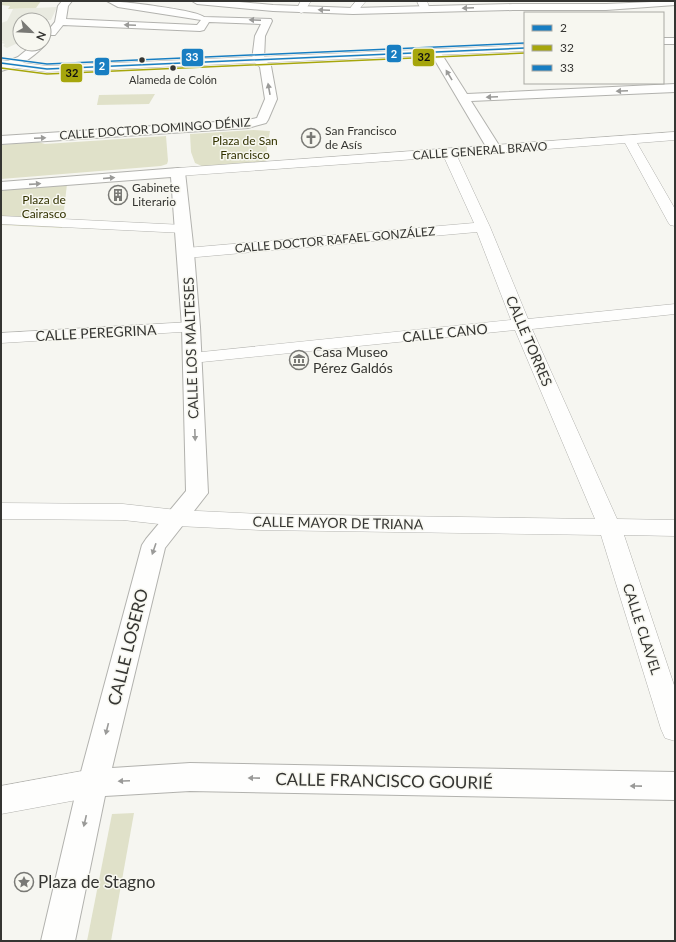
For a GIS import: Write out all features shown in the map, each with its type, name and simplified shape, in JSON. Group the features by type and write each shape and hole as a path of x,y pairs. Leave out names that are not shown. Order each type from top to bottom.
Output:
{"street":[{"path":"52,32 60,22 64,6 67,1"},
{"path":"112,1 118,4 206,19 267,21 260,36 258,60"},
{"path":"197,1 303,5 353,11 423,5 513,7 571,4 606,7 671,2"},
{"path":"353,11 361,1"},
{"path":"60,22 200,28 206,19"},
{"path":"664,41 675,41"},
{"path":"1,63 13,66 46,69 524,48"},
{"path":"1,68 13,66 31,52"},
{"path":"435,52 495,150"},
{"name":"CALLE DOCTOR DOMINGO DÉNIZ","path":"1,140 177,130 248,124 262,120 271,98 265,66 258,60"},
{"path":"464,98 675,88"},
{"name":"CALLE GENERAL BRAVO","path":"1,186 178,172 449,154 675,136"},
{"path":"629,140 675,222"},
{"name":"CALLE TORRES","path":"449,154 483,227 522,326 610,528"},
{"name":"CALLE LOS MALTESES","path":"177,518 196,493 191,327 184,229 178,172"},
{"path":"1,220 184,229"},
{"name":"CALLE DOCTOR RAFAEL GONZÁLEZ","path":"186,253 483,227"},
{"name":"CALLE CANO","path":"192,358 522,326 675,309"},
{"name":"CALLE PEREGRINA","path":"1,338 191,327"},
{"name":"CALLE MAYOR DE TRIANA","path":"1,512 123,512 177,518 268,522 675,528"},
{"name":"CALLE LOSERO","path":"58,941 93,783 154,545 177,518"},
{"name":"CALLE CLAVEL","path":"610,528 675,729"},
{"name":"CALLE FRANCISCO GOURIÉ","path":"93,783 190,777 675,786"},
{"path":"1,800 93,783"}],"shaded area":[{"path":"57,7 52,18 52,12 12,12 12,46 7,48 3,46 5,44 1,43 4,41 1,42 1,23 7,21 13,9"}],"green space":[{"path":"3,1 41,1 36,8 8,9 10,6 1,5"},
{"path":"155,94 149,104 97,105 99,95"},
{"name":"Plaza de San Francisco","path":"254,130 270,131 266,164 204,167 195,163 191,152 190,134"},
{"path":"166,136 168,161 167,164 161,166 1,179 1,145 38,142 45,144"},
{"name":"Plaza de Cairasco","path":"67,184 62,228 1,225 1,189"},
{"path":"134,813 111,941 87,941 112,814"}],"transit line":[{"name":"33","path":"2,58 47,64 524,43"},
{"name":"2","path":"1,63 47,69 524,48"},
{"name":"32","path":"1,68 47,74 524,53"}],"place":[{"name":"Alameda de Colón","path":"173,68"},
{"name":"San Francisco de Asís","path":"311,138"},
{"name":"Gabinete Literario","path":"118,195"},
{"name":"Casa Museo Pérez Galdós","path":"299,360"},
{"name":"Plaza de Stagno","path":"24,882"}]}
